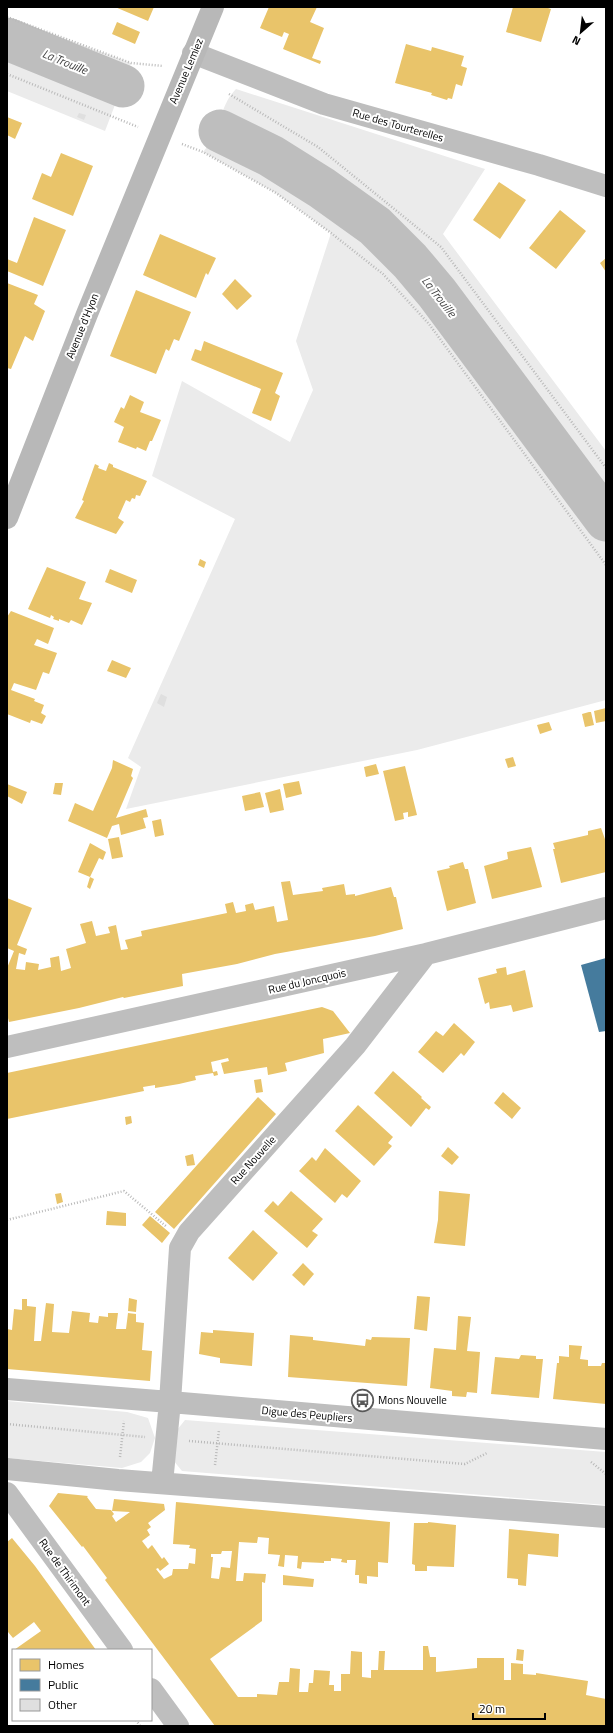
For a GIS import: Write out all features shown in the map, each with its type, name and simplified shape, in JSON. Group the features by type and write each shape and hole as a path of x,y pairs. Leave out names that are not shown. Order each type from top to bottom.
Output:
{"street":[{"name":"Avenue Lemiez","path":"159,135 213,7"},
{"name":"Rue des Tourterelles","path":"190,61 324,104 539,165 606,186"},
{"name":"Avenue d'Hyon","path":"7,518 159,135"},
{"name":"Rue du Joncquois","path":"7,1047 426,954 606,908"},
{"name":"Rue Nouvelle","path":"162,1483 170,1402 180,1248 189,1232 355,1046 426,954"},
{"name":"Digue des Peupliers","path":"7,1390 126,1398 606,1439"},
{"path":"7,1469 118,1480 606,1517"},
{"name":"Rue de Thirimont","path":"7,1493 121,1649"},
{"path":"152,1690 178,1726"}],"path":[{"path":"7,17 131,63 190,61"},
{"path":"7,74 203,152 276,193 331,233 383,274 429,324 606,565"},
{"path":"226,92 318,147 441,247 606,468"},
{"path":"7,1220 124,1191 184,1241"},
{"path":"118,1480 126,1398"},
{"path":"213,1487 221,1406"},
{"path":"7,1424 465,1464 492,1450"},
{"path":"589,1460 606,1474"}],"shaded area":[{"path":"7,17 131,63 105,131 7,91"},
{"path":"236,89 485,169 443,234 606,451 606,700 417,750 126,809 141,767 128,758 235,519 152,476 182,381 290,442 313,390 296,341 331,233 276,193 203,152 215,133 231,94"},
{"path":"7,1401 127,1412 148,1418 155,1438 150,1453 141,1462 122,1468 7,1458"},
{"path":"185,1420 606,1452 606,1505 182,1471 173,1460 177,1430"}],"building: Homes":[{"path":"115,7 154,7 148,21"},
{"path":"269,7 317,7 310,22 324,28 312,58 321,61 320,64 283,49 289,34 284,32 282,37 260,28"},
{"path":"513,7 545,7 551,9 541,42 506,32"},
{"path":"117,22 140,32 135,44 112,34"},
{"path":"406,44 431,51 432,47 464,56 461,66 467,68 462,86 456,84 452,99 448,98 447,100 431,95 432,93 395,83"},
{"path":"7,117 22,123 15,139 7,135"},
{"path":"61,153 93,166 73,216 32,199 42,173 51,177"},
{"path":"499,182 526,200 500,239 473,220"},
{"path":"560,210 586,231 556,269 529,248"},
{"path":"34,217 66,230 43,286 7,271 7,259 17,263"},
{"path":"160,234 216,258 208,275 206,273 196,298 143,275"},
{"path":"606,258 606,272 600,263"},
{"path":"235,279 252,296 237,310 222,294"},
{"path":"7,283 38,295 34,304 45,311 33,341 25,336 11,369 7,368"},
{"path":"136,290 191,312 179,341 174,339 169,351 166,349 156,374 110,356"},
{"path":"204,341 283,373 275,393 280,396 271,421 252,413 261,389 191,360 195,349 201,351"},
{"path":"130,395 144,402 140,412 161,420 146,451 118,442 124,427 114,422 121,407 124,409"},
{"path":"109,463 113,465 113,467 147,481 140,496 136,495 135,499 132,498 130,502 126,500 118,518 124,522 116,534 75,518 84,501 82,500 95,464 99,466 98,468 106,471"},
{"path":"200,559 206,562 204,568 198,565"},
{"path":"47,567 86,582 79,599 92,603 82,625 71,620 69,623 59,619 59,621 53,619 54,617 51,615 50,618 28,609"},
{"path":"110,569 137,580 132,593 105,582"},
{"path":"11,611 54,628 48,644 37,639 34,645 57,653 49,674 43,672 36,690 14,683 11,690 35,699 34,701 44,705 41,713 46,716 42,724 31,720 30,723 7,714 7,617"},
{"path":"112,660 131,668 126,678 107,671"},
{"path":"606,708 606,721 596,723 594,711"},
{"path":"591,712 594,725 585,727 582,714"},
{"path":"549,722 552,730 540,734 537,725"},
{"path":"513,757 516,766 508,768 505,759"},
{"path":"113,760 133,769 131,776 133,778 116,818 146,809 148,817 143,818 146,828 121,835 119,824 112,826 107,838 68,821 75,803 93,811 112,768"},
{"path":"376,764 379,774 366,777 364,767"},
{"path":"405,766 417,815 408,817 408,812 403,813 404,819 395,821 383,771"},
{"path":"299,781 302,794 286,798 283,784"},
{"path":"55,783 63,783 61,795 53,794"},
{"path":"7,784 27,792 22,804 7,796"},
{"path":"280,789 284,810 270,813 265,793"},
{"path":"260,792 264,807 245,811 242,796"},
{"path":"161,819 164,835 155,837 152,821"},
{"path":"601,828 606,842 606,872 561,883 553,843 588,835 588,831"},
{"path":"119,837 123,857 112,859 108,839"},
{"path":"90,843 106,852 103,860 99,858 90,877 78,872"},
{"path":"531,847 542,887 492,899 484,866 508,859 507,852"},
{"path":"463,862 465,869 468,869 476,903 447,911 437,871 450,868 449,866"},
{"path":"90,877 94,879 90,889 87,887"},
{"path":"290,881 293,895 323,891 322,888 344,884 346,895 355,894 355,896 391,887 394,897 396,897 403,929 375,936 275,954 237,964 182,974 183,986 123,997 79,1008 9,1022 7,1014 7,968 14,951 7,948 7,898 32,908 17,945 27,949 25,955 19,953 16,969 25,970 26,962 39,964 38,970 51,967 50,958 59,956 61,971 71,968 66,949 86,943 80,924 92,921 96,936 110,933 108,927 116,925 121,950 128,949 125,940 142,936 141,931 227,913 225,904 233,902 236,913 246,911 245,905 253,903 255,910 274,906 277,922 288,920 281,882"},
{"path":"506,967 507,975 525,970 533,1007 513,1012 511,1005 490,1009 489,1002 485,1004 478,978 497,973 496,969"},
{"path":"322,1007 333,1011 350,1033 323,1039 324,1053 285,1063 287,1071 268,1075 267,1067 224,1074 221,1063 229,1061 228,1058 211,1062 213,1072 217,1071 218,1075 214,1076 213,1073 195,1076 196,1080 179,1084 155,1088 155,1085 143,1087 144,1091 7,1119 7,1073"},
{"path":"454,1023 475,1042 464,1056 461,1053 443,1073 418,1052 436,1031 443,1036"},
{"path":"393,1071 431,1107 429,1110 426,1108 411,1127 374,1093"},
{"path":"261,1079 263,1092 256,1093 254,1080"},
{"path":"503,1092 521,1108 512,1119 494,1103"},
{"path":"258,1097 276,1114 174,1229 155,1212"},
{"path":"358,1105 393,1137 388,1143 392,1146 374,1166 335,1131"},
{"path":"131,1116 132,1123 126,1125 125,1117"},
{"path":"448,1147 459,1157 452,1165 441,1156"},
{"path":"325,1148 361,1181 347,1198 342,1194 335,1203 299,1171 312,1157 316,1161"},
{"path":"193,1154 195,1165 187,1166 185,1156"},
{"path":"291,1191 323,1219 312,1231 318,1235 307,1248 264,1211 273,1201 278,1206"},
{"path":"439,1191 470,1194 465,1246 434,1243 438,1220"},
{"path":"61,1193 63,1202 57,1204 55,1194"},
{"path":"107,1211 126,1213 126,1226 106,1225"},
{"path":"150,1216 170,1233 162,1243 142,1225"},
{"path":"253,1230 278,1253 253,1281 228,1258"},
{"path":"303,1263 314,1274 304,1286 292,1275"},
{"path":"417,1296 430,1297 427,1331 414,1329"},
{"path":"129,1298 137,1300 136,1312 128,1311"},
{"path":"22,1299 27,1299 27,1306 36,1307 34,1341 41,1341 46,1303 54,1304 52,1332 69,1333 72,1311 90,1313 89,1322 98,1323 99,1316 108,1317 108,1313 118,1313 116,1329 126,1329 128,1313 136,1314 136,1322 144,1323 142,1350 152,1351 150,1381 7,1369 7,1329 12,1330 14,1309 22,1310"},
{"path":"458,1316 471,1317 467,1351 480,1352 477,1393 467,1392 466,1397 452,1396 452,1391 430,1388 434,1348 456,1350"},
{"path":"213,1330 254,1333 252,1366 220,1363 220,1358 199,1354 201,1332 213,1333"},
{"path":"290,1335 313,1337 313,1340 365,1346 366,1339 371,1340 372,1337 410,1338 407,1386 288,1377"},
{"path":"569,1345 582,1346 580,1359 588,1360 588,1366 601,1366 602,1363 606,1363 606,1404 553,1399 559,1356 569,1357"},
{"path":"521,1355 536,1356 536,1359 543,1359 539,1398 491,1394 495,1357 519,1359"},
{"path":"58,1493 88,1496 87,1497 96,1509 111,1510 114,1514 112,1516 116,1522 130,1512 112,1511 114,1499 164,1504 165,1510 148,1523 151,1527 147,1530 150,1535 142,1541 148,1549 152,1545 162,1559 164,1557 169,1564 160,1571 158,1568 156,1569 164,1579 172,1575 173,1569 188,1569 189,1563 195,1564 196,1549 189,1548 190,1545 173,1544 176,1502 390,1522 388,1563 378,1562 378,1577 367,1576 367,1584 359,1583 359,1575 355,1575 356,1560 347,1560 347,1563 341,1562 342,1559 331,1558 331,1561 324,1561 324,1563 302,1562 301,1569 297,1568 298,1556 285,1555 284,1567 278,1566 280,1555 268,1554 269,1538 258,1537 257,1543 239,1542 236,1581 243,1581 244,1573 266,1574 265,1583 262,1582 262,1621 210,1659 238,1697 257,1697 257,1694 277,1695 279,1682 289,1682 290,1668 300,1669 299,1692 308,1692 309,1683 313,1683 314,1670 330,1671 329,1685 334,1685 334,1691 341,1691 341,1674 350,1674 351,1651 362,1652 362,1677 371,1678 371,1670 378,1670 379,1651 385,1651 384,1670 423,1670 423,1646 428,1646 430,1657 436,1657 436,1672 477,1668 477,1658 504,1658 504,1680 511,1680 511,1663 523,1664 523,1674 536,1675 536,1673 588,1681 586,1695 606,1699 606,1726 215,1726 105,1580 107,1578 83,1546 82,1547 49,1506","holes":["222,1551 232,1551 230,1568 221,1567 219,1579 211,1578 213,1557 211,1557 211,1554 221,1554"]},
{"path":"428,1522 456,1525 454,1567 427,1566 427,1571 415,1571 415,1565 412,1564 414,1523"},
{"path":"509,1529 559,1534 558,1557 528,1554 526,1586 518,1585 518,1579 507,1578"},
{"path":"12,1538 35,1566 95,1649 15,1649 41,1631 34,1622 13,1638 8,1632 7,1633 7,1542"},
{"path":"283,1575 314,1579 313,1587 283,1585"},
{"path":"517,1649 524,1650 523,1661 516,1660"}],"building: Public":[{"path":"606,958 606,1031 599,1032 581,965"}],"building: Other":[{"path":"79,113 86,115 84,120 77,117"},
{"path":"161,694 167,697 164,707 157,703"}],"waterway":[{"name":"La Trouille","path":"7,39 123,86"},
{"name":"La Trouille","path":"220,131 271,156 322,188 375,226 410,261 437,293 606,520"}],"place":[{"name":"Mons Nouvelle","path":"362,1400"}]}
